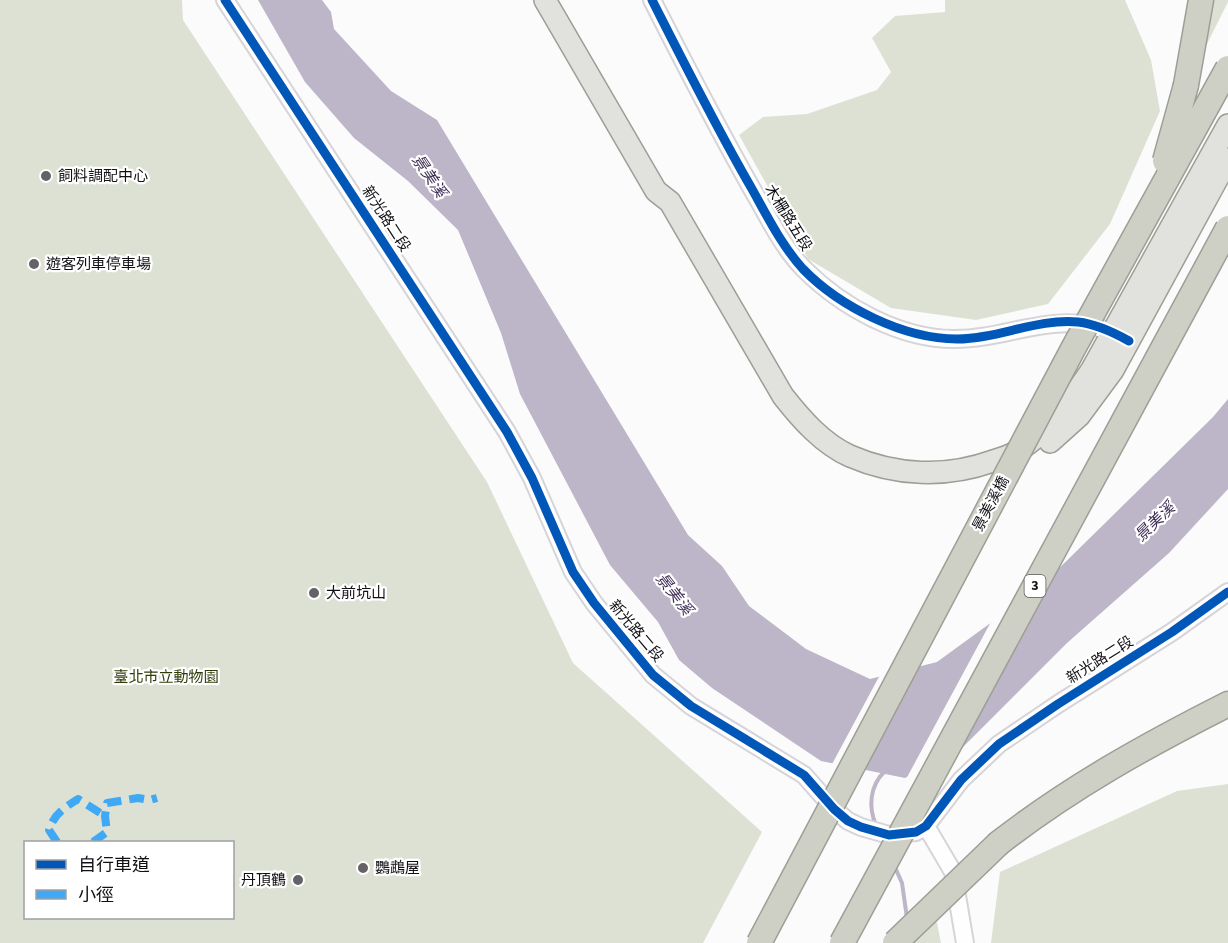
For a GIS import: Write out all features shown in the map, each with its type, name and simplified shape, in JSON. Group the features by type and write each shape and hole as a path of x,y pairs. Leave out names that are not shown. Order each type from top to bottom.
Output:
{"highway":[{"path":"1074,347 1157,184 1174,133 1201,0"},
{"name":"景美溪橋","path":"759,943 1074,347 1228,68"},
{"name":"3","path":"842,943 1228,228"},
{"path":"895,943 999,843 1036,815 1117,762 1228,704"}],"main road":[{"path":"545,0 656,190 670,202 783,396 800,418 820,436 849,455 876,465 926,474 970,469 1013,454 1046,428 1069,403 1091,371 1121,336 1228,159"},
{"path":"1121,336 1228,125"}],"street":[{"name":"新光路二段","path":"225,0 507,432 537,489 568,562 594,603 640,661 667,687 718,723 797,770 848,821 889,835 921,829 961,780 999,744 1026,724 1172,632 1228,592"},
{"name":"木柵路五段","path":"652,0 729,148 780,237 803,269 838,297 876,319 917,334 941,339 963,339 1004,333 1055,322 1078,322 1121,336"},
{"path":"921,829 953,872 965,943"}],"green space":[{"name":"臺北市立動物園","path":"0,0 182,0 183,20 487,482 573,663 762,832 703,943 0,943"},
{"path":"945,0 1125,0 1151,60 1160,111 1110,224 1048,304 976,320 891,308 808,259 739,135 763,117 807,114 877,90 891,72 872,38 895,16 945,12"},
{"path":"1211,0 1228,0 1228,2 1201,56"},
{"path":"1228,784 1228,943 991,943 1000,872 1177,791"},
{"path":"933,903 941,943 904,943"}],"water":[{"name":"景美溪","path":"258,0 322,0 331,12 334,29 391,91 437,120 688,535 722,566 749,606 806,649 870,679 937,662 1040,587 1213,417 1228,399 1228,489 1169,553 1067,643 958,752 905,778 821,761 712,688 679,660 658,622 610,565 520,394 501,333 458,230 408,181 354,138 305,82"}],"pier":[{"path":"1038,585 950,759 905,781 993,618"},
{"path":"919,664 861,772 831,766 881,673"}],"waterway":[{"path":"876,825 871,804 873,790 884,772"},
{"path":"894,865 902,883 907,918"}],"marked path":[{"path":"94,841 107,832 105,816 107,803 138,798 150,800 157,798"},
{"path":"56,841 49,830 51,824 60,812 78,799 105,816"}],"cycle path":[{"path":"225,0 507,432 532,478 573,572 594,603 653,675 691,706 804,775 834,809 848,821 889,835 916,832 926,826 961,780 999,744 1172,632 1228,592"},
{"path":"652,0 713,119 775,230 803,269 835,296 854,308 895,327 937,338 972,338 1048,323 1078,322 1111,332 1129,341"}],"place":[{"name":"飼料調配中心","path":"46,176"},
{"name":"遊客列車停車場","path":"34,264"},
{"name":"大前坑山","path":"314,593"},
{"name":"鸚鵡屋","path":"363,868"},
{"name":"丹頂鶴","path":"298,880"}]}
